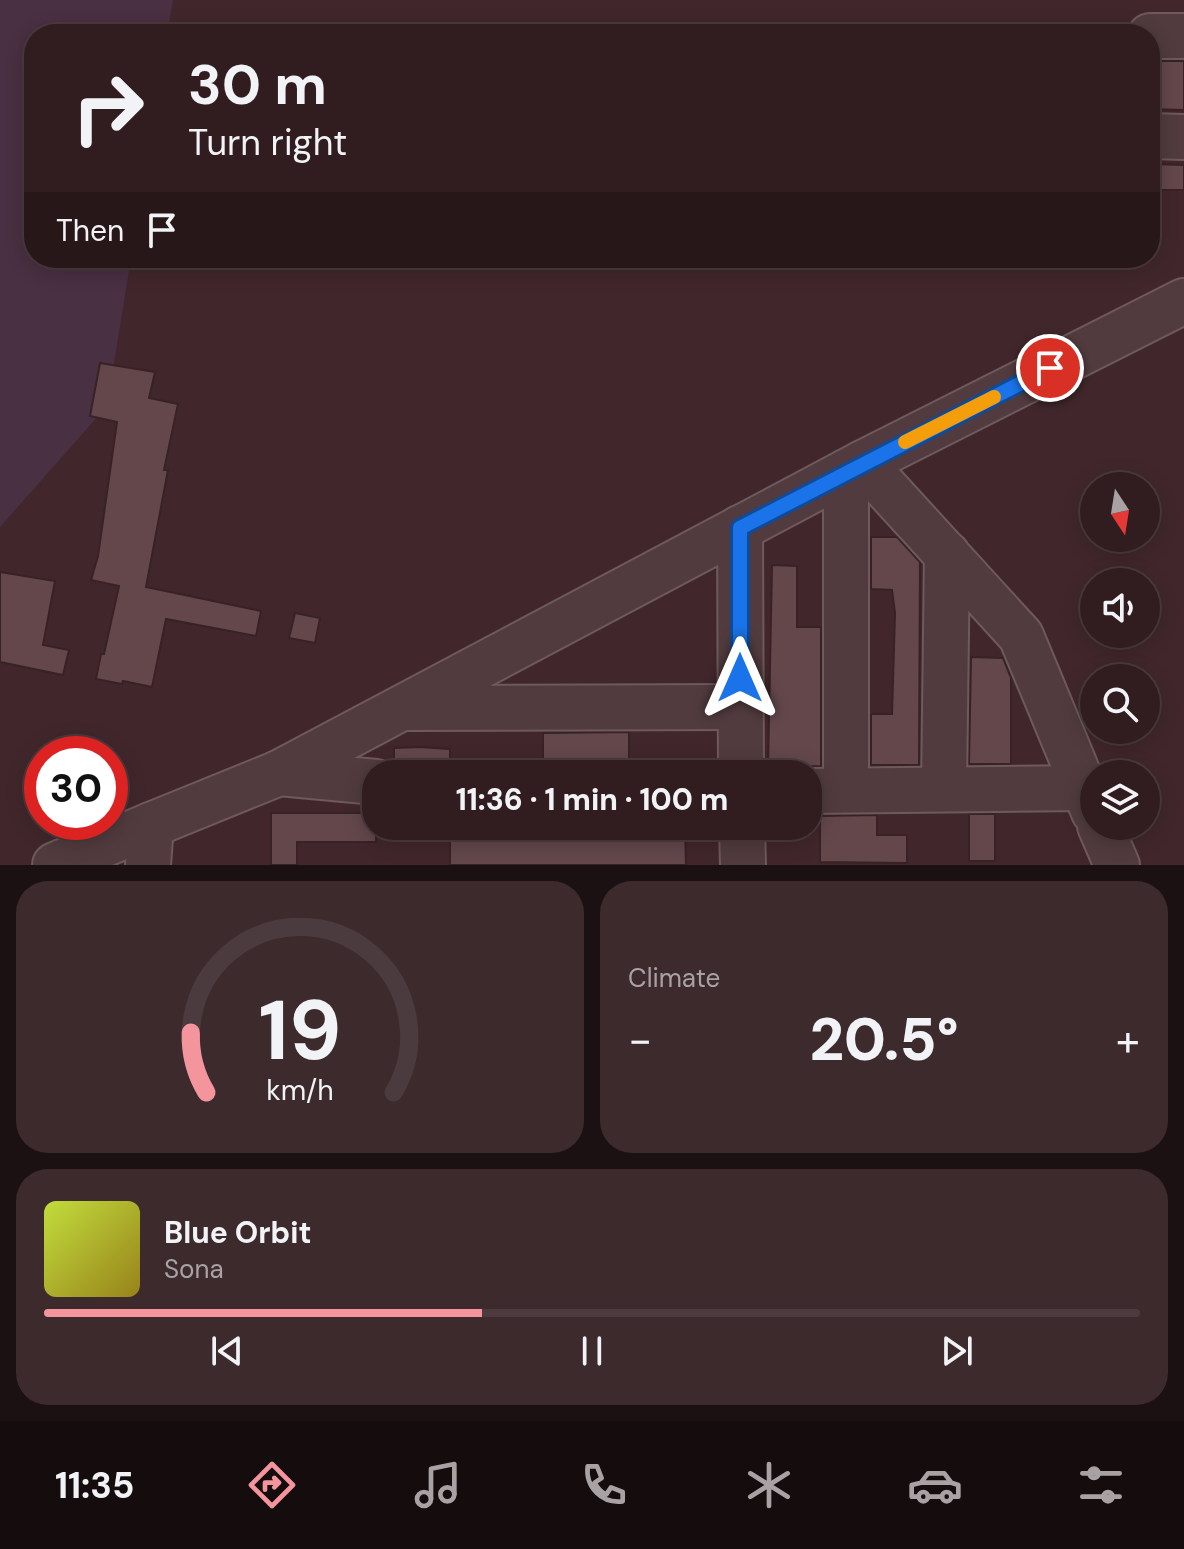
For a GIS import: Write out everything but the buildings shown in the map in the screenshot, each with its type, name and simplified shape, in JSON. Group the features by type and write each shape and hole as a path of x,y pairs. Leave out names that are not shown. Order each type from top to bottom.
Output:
{"street":[{"path":"1160,36 1184,36"},
{"path":"1160,136 1184,137"},
{"path":"55,865 150,845 279,773 854,468 1184,301"},
{"path":"854,468 947,554 1021,636 1080,778"},
{"path":"854,468 827,791 944,789 1080,807"},
{"path":"740,528 741,760"},
{"path":"944,789 947,554"},
{"path":"401,708 740,707"},
{"path":"279,773 362,781"},
{"path":"742,840 743,865"},
{"path":"1106,840 1117,865"}],"shaded area":[{"path":"0,0 173,0 169,24 24,24 24,268 129,268 107,406 0,527"}],"slow traffic":[{"path":"905,442 994,397"}],"route":[{"path":"740,678 740,528 1050,368"}]}
